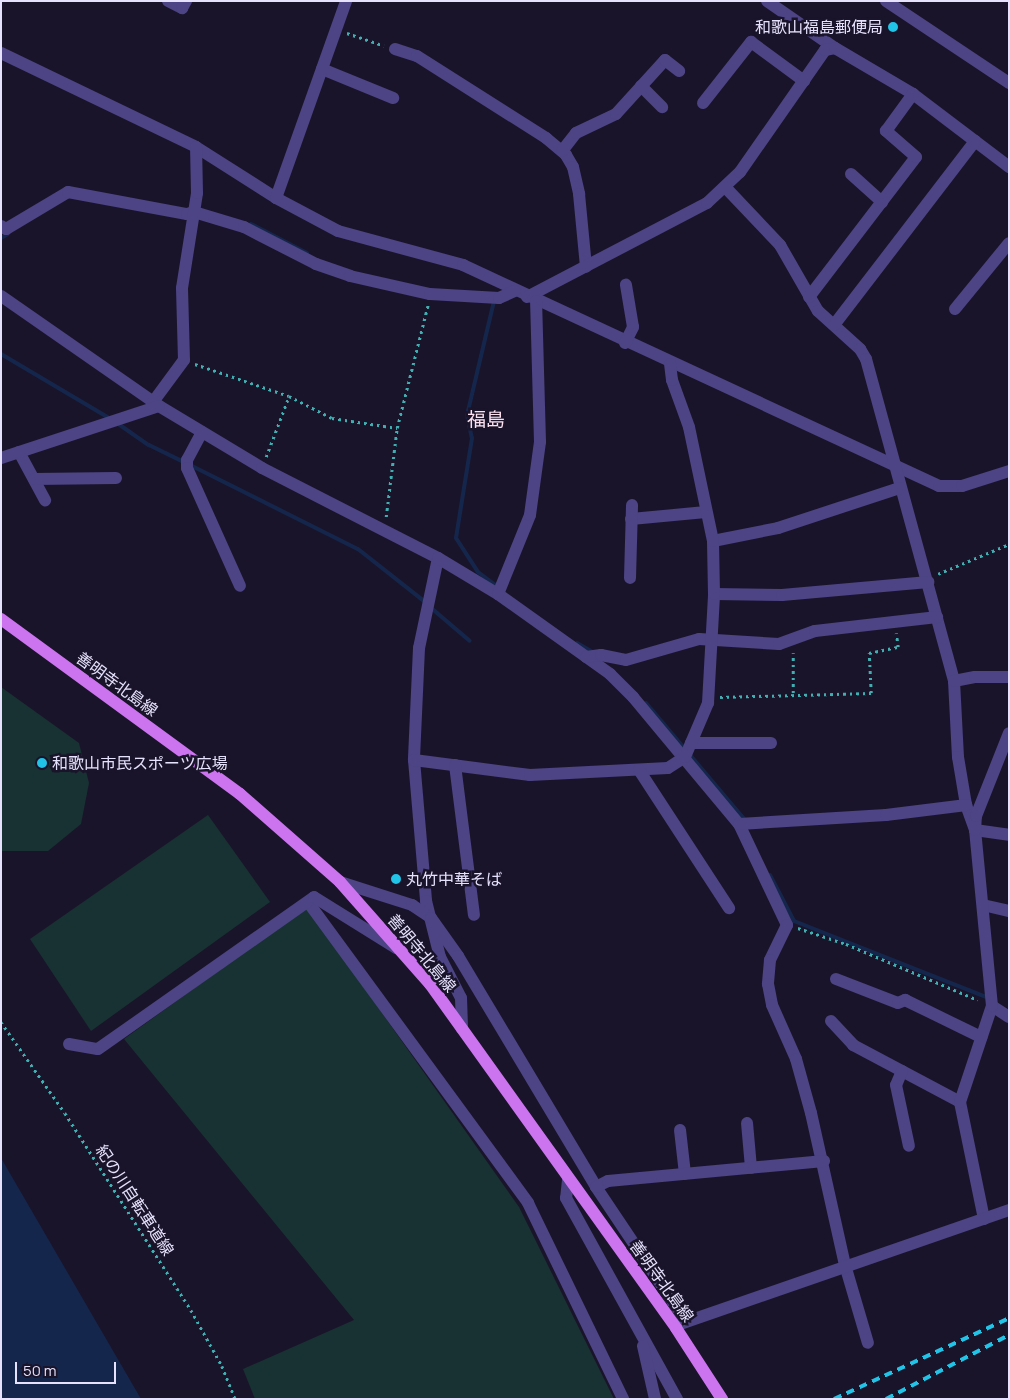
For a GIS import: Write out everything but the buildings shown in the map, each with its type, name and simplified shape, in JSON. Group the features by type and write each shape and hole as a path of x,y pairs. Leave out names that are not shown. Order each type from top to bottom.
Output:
{"main road":[{"name":"善明寺北島線","path":"1,620 240,794 340,882 430,984 568,1180 681,1324 722,1399"}],"street":[{"path":"168,1 182,8 186,1"},
{"path":"276,198 346,1"},
{"path":"767,1 835,48 913,94 1009,167"},
{"path":"889,2 1009,83"},
{"path":"703,103 751,42 804,81"},
{"path":"1,226 6,230 68,192 187,214 194,212 244,227 316,264 350,276 430,294 496,298 526,297 707,203 726,188 825,50 835,48"},
{"path":"395,49 417,56 562,152 577,181 586,266"},
{"path":"1,53 196,147 276,198 338,231 463,265 526,297 670,364 948,488 1009,471"},
{"path":"562,152 576,133 616,114 665,60 679,71"},
{"path":"322,68 393,98"},
{"path":"641,86 662,107"},
{"path":"809,297 916,156 886,130 913,94"},
{"path":"834,324 975,141"},
{"path":"1,458 114,421 156,404 184,360 182,288 194,212 196,147"},
{"path":"851,174 882,202"},
{"path":"726,188 754,214 780,245 818,311 834,324 866,359 893,464 928,580 954,681 958,757 966,805 974,830 992,1002 960,1102 984,1219"},
{"path":"955,309 1009,243"},
{"path":"625,343 633,327 626,285"},
{"path":"1,296 156,404 262,468 499,590 593,656 688,750 739,824 787,925 770,960 768,984 772,1004 796,1059 824,1161 845,1265 868,1344"},
{"path":"499,590 530,515 540,442 526,297"},
{"path":"414,760 530,775 668,768 688,750 707,697 709,640 714,594 713,541 689,427 672,380 670,364"},
{"path":"202,432 187,464 240,586"},
{"path":"19,452 45,500"},
{"path":"34,480 116,478"},
{"path":"713,541 778,528 900,488"},
{"path":"630,578 632,505"},
{"path":"632,519 706,512"},
{"path":"438,558 426,604 415,688 414,760 426,901 440,957 461,998 462,1029"},
{"path":"714,594 782,595 892,588 928,580"},
{"path":"593,656 626,660 699,640 779,644 816,631 937,617"},
{"path":"954,681 975,677 1009,678"},
{"path":"974,830 976,816 1009,733"},
{"path":"688,750 771,743"},
{"path":"455,766 474,916"},
{"path":"639,770 729,908"},
{"path":"739,824 886,815 966,805"},
{"path":"974,830 1009,836"},
{"path":"340,882 412,905 431,918 458,956 596,1187 681,1324 845,1265 1009,1210"},
{"path":"70,1044 98,1049 314,897 400,951"},
{"path":"308,902 528,1203 623,1399"},
{"path":"983,905 1009,911"},
{"path":"836,979 898,1002 905,1000 982,1037"},
{"path":"992,1002 1009,1017"},
{"path":"831,1021 853,1045 960,1102"},
{"path":"902,1071 896,1085 909,1146"},
{"path":"747,1123 751,1168"},
{"path":"680,1130 685,1174"},
{"path":"596,1187 608,1180 824,1161"},
{"path":"568,1180 566,1198 676,1399"},
{"path":"640,1334 655,1399"}],"path":[{"path":"336,29 395,49"},
{"path":"384,531 397,428 430,294"},
{"path":"184,360 288,396 332,418 397,428"},
{"path":"262,468 288,396"},
{"path":"928,580 1009,544"},
{"path":"707,697 770,697 793,692 871,693 870,653 898,647 895,622"},
{"path":"793,639 793,692"},
{"path":"787,925 846,944 992,1002"},
{"name":"紀の川自転車道線","path":"1,1022 66,1113 180,1293 222,1366 236,1399"}],"green space":[{"name":"和歌山市民スポーツ広場","path":"1,687 79,743 89,783 81,824 48,851 1,851"},
{"path":"208,815 270,902 91,1031 30,939"},
{"path":"307,907 519,1207 614,1399 255,1399 243,1369 354,1320 124,1039"}],"water":[{"path":"1,1158 141,1399 1,1399"}],"waterway":[{"path":"251,224 307,253"},
{"path":"1,238 8,234"},
{"path":"494,301 467,415 472,438 456,538 478,572 498,587"},
{"path":"1,354 111,419"},
{"path":"117,423 149,445 184,462"},
{"path":"190,465 358,549 425,602"},
{"path":"430,607 470,641"},
{"path":"577,643 594,653"},
{"path":"646,703 745,820"},
{"path":"770,875 794,921 988,998"}],"railway":[{"path":"834,1399 1009,1318"},
{"path":"886,1399 1009,1335"}],"place":[{"name":"和歌山福島郵便局","path":"893,27"},
{"name":"和歌山市民スポーツ広場","path":"42,763"},
{"name":"丸竹中華そば","path":"396,879"}],"district":[{"name":"福島","path":"486,420"}]}
